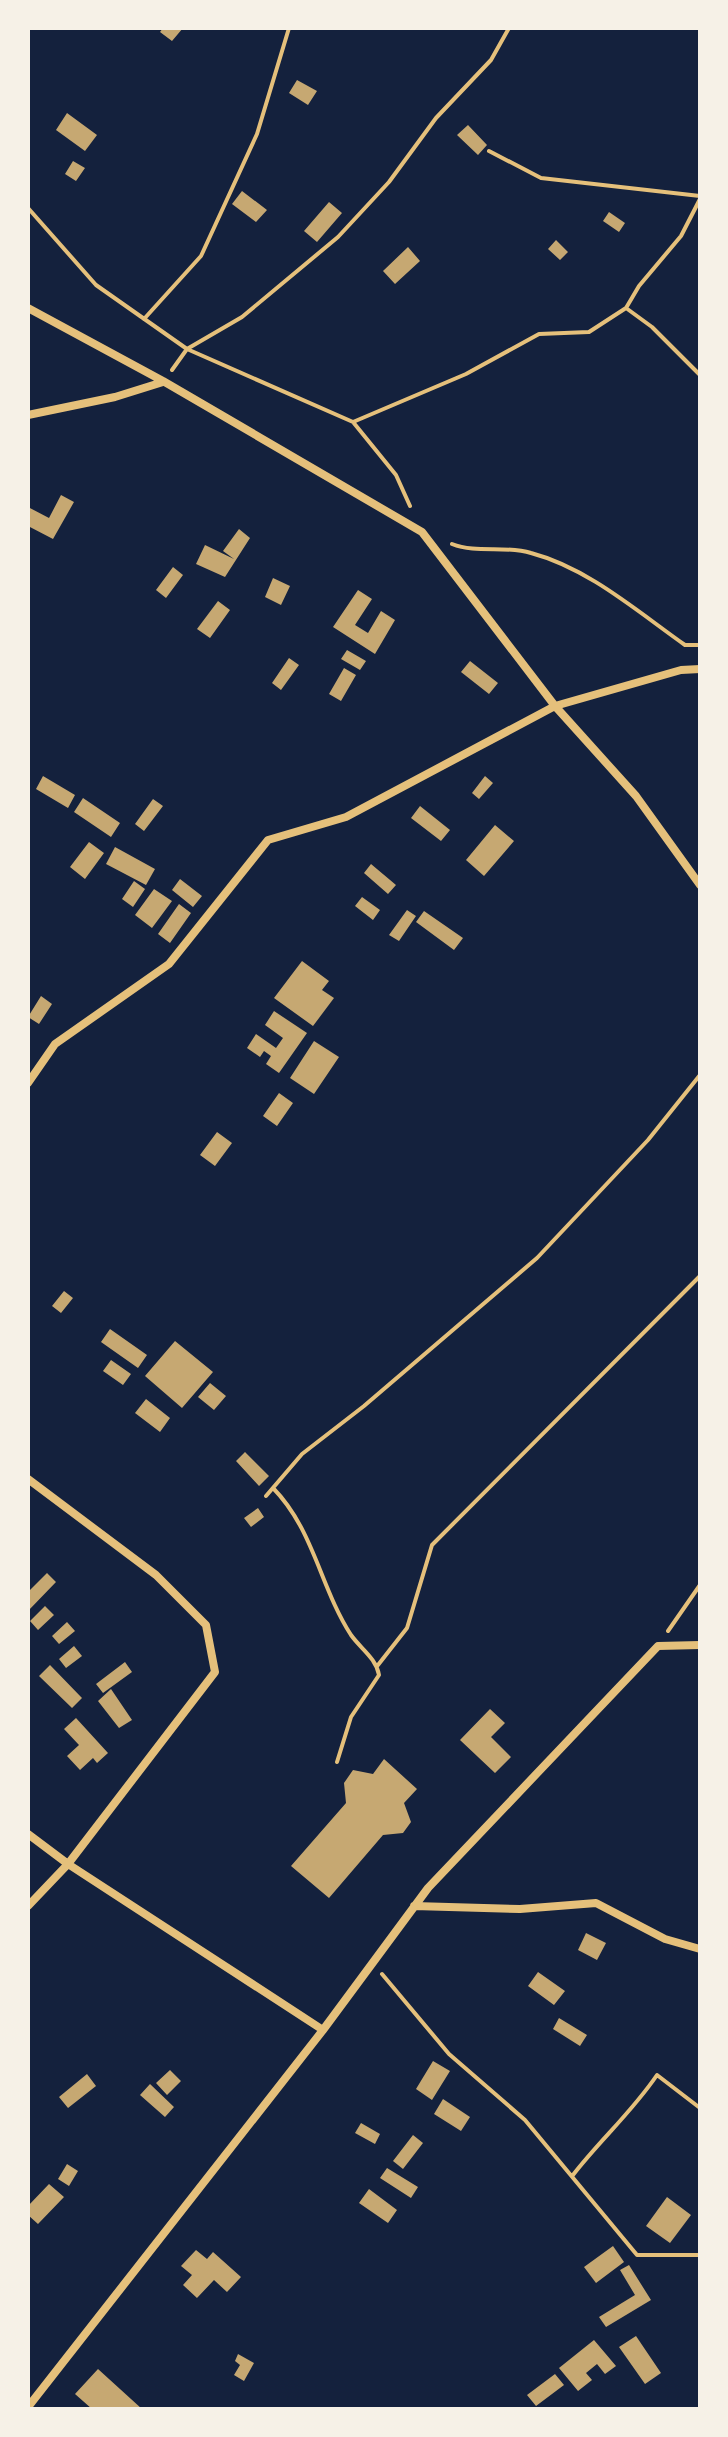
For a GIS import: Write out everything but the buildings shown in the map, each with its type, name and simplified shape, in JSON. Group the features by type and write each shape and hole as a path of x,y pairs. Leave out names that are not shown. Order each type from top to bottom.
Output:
{"street":[{"path":"28,308 163,381 422,532 555,706 636,796 700,885"},
{"path":"28,415 115,397 163,381"},
{"path":"28,1083 55,1044 169,964 268,840 346,817 555,706 681,670 700,669"},
{"path":"28,1479 156,1575 206,1625 215,1672 68,1864 28,1906"},
{"path":"30,2406 323,2030 414,1906 658,1646 700,1645"},
{"path":"28,1834 68,1864 323,2030"},
{"path":"414,1906 520,1909 596,1903 665,1939 700,1949"}],"path":[{"path":"144,319 201,256 257,134 289,28"},
{"path":"163,381 187,349 242,317 338,237 389,182 436,118 491,60 509,28"},
{"path":"353,422 466,374 539,334 589,332 626,308 639,286 681,236 700,198 541,178 489,151"},
{"path":"28,208 96,285 187,349 353,422 396,475 422,532 464,549 530,552 593,581 685,645 700,645"},
{"path":"626,308 652,327 700,375"},
{"path":"266,1496 302,1454 364,1406 537,1258 648,1140 700,1075"},
{"path":"378,1665 407,1628 432,1545 700,1276"},
{"path":"273,1488 300,1519 326,1585 352,1635 378,1665 379,1675 351,1717 337,1762"},
{"path":"658,1646 700,1585"},
{"path":"373,1963 449,2054 525,2120 637,2255 700,2255"},
{"path":"573,2175 599,2142 631,2112 657,2075 700,2108"}]}
